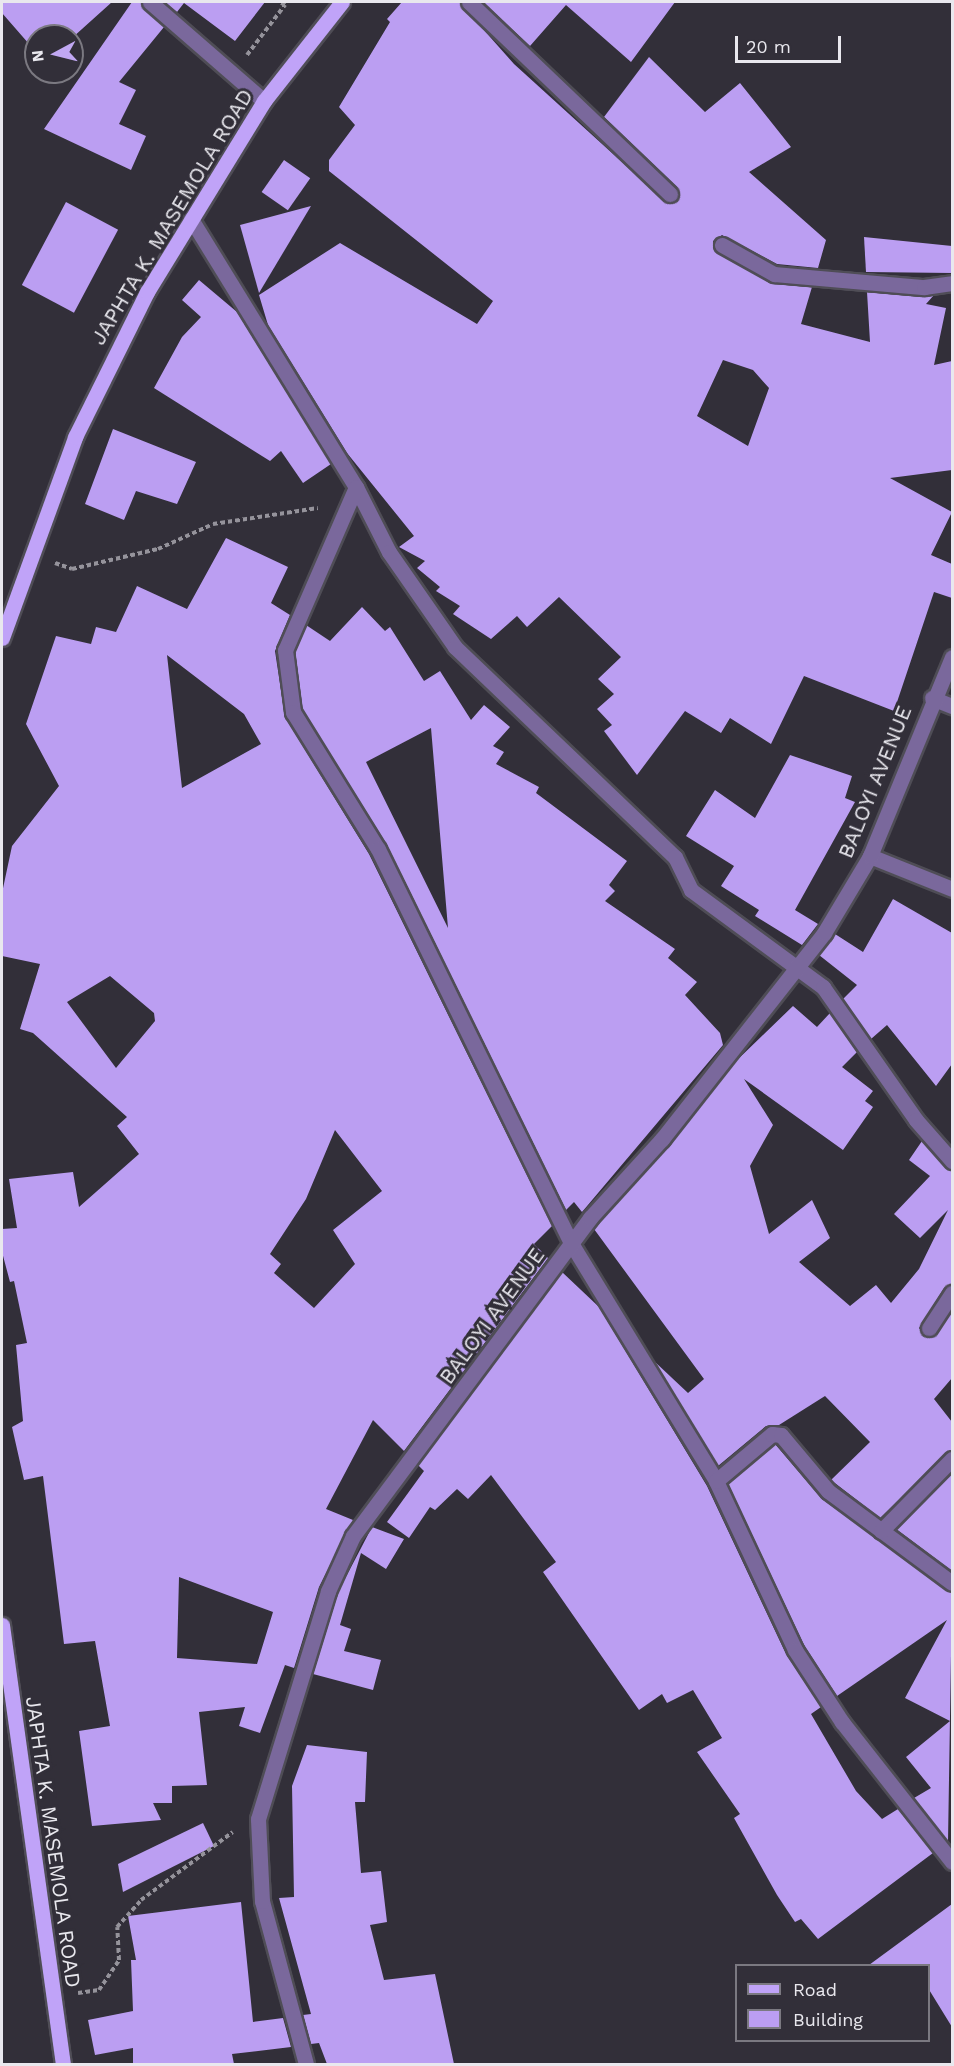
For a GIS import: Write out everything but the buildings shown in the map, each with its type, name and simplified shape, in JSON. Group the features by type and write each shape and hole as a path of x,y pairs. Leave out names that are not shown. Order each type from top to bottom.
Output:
{"main road":[{"name":"JAPHTA K. MASEMOLA ROAD","path":"2,638 29,553 108,366 191,219 264,101 342,2"},
{"name":"JAPHTA K. MASEMOLA ROAD","path":"2,1625 63,2064"}],"street":[{"path":"150,2 264,101"},
{"path":"469,2 670,194"},
{"path":"191,219 356,487 388,552 455,647 675,857 691,890 798,967 829,995 916,1120 952,1161"},
{"path":"722,245 774,274 924,287 952,283"},
{"path":"356,487 285,650 293,712 378,849 571,1243 716,1481 795,1650 842,1722 952,1862"},
{"name":"BALOYI AVENUE","path":"306,2064 266,1924 258,1819 328,1591 352,1536 571,1243 798,967 870,856 932,698 952,657"},
{"path":"932,698 952,706"},
{"path":"870,856 952,889"},
{"path":"929,1328 952,1293"},
{"path":"716,1481 776,1433 828,1491 952,1583"},
{"path":"881,1531 952,1459"}],"path":[{"path":"233,73 285,5 280,2"},
{"path":"29,553 72,569 158,549 213,524 314,507 341,518"},
{"path":"53,1994 99,1990 118,1960 117,1927 141,1900 200,1852 258,1819"}]}
